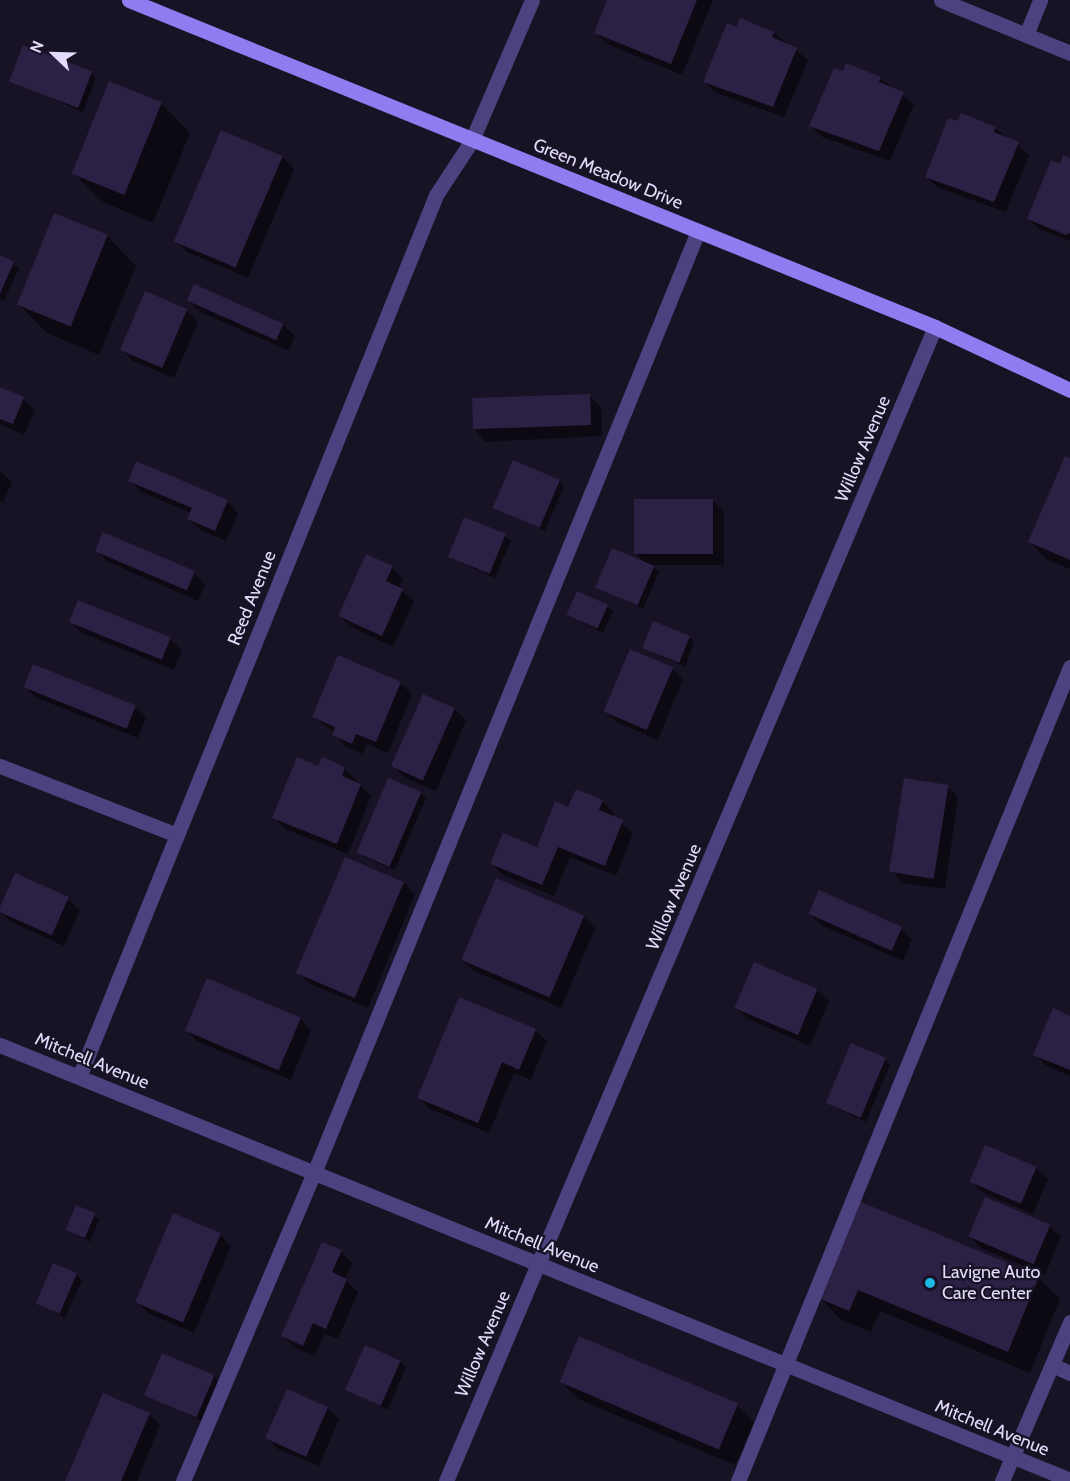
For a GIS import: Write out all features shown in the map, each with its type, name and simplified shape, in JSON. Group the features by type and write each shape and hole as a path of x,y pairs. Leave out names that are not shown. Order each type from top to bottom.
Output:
{"main road":[{"name":"Green Meadow Drive","path":"129,0 935,327 1070,390"}],"street":[{"name":"Reed Avenue","path":"79,1077 436,195 472,140 531,0"},
{"path":"941,0 1070,53"},
{"path":"1026,35 1040,0"},
{"path":"183,1481 314,1173 698,231"},
{"name":"Willow Avenue","path":"446,1481 935,327"},
{"path":"738,1481 1070,667"},
{"path":"0,766 177,836"},
{"name":"Mitchell Avenue","path":"0,1045 1070,1480"},
{"path":"1002,1481 1070,1322"},
{"path":"1052,1365 1070,1373"}],"building":[{"path":"607,0 697,0 671,64 594,33"},
{"path":"740,18 774,32 772,37 797,48 773,107 703,82 727,23 736,27"},
{"path":"23,45 92,72 78,108 9,81"},
{"path":"846,63 881,77 879,82 904,92 879,151 809,126 834,68 843,71"},
{"path":"109,81 162,102 124,195 72,174"},
{"path":"961,113 996,127 994,132 1019,142 994,202 925,177 948,118 958,121"},
{"path":"221,130 283,156 235,268 174,241"},
{"path":"1063,155 1070,158 1070,233 1066,235 1027,219 1051,160 1060,164"},
{"path":"54,213 108,235 71,327 17,305"},
{"path":"0,255 14,262 0,294"},
{"path":"194,284 284,324 276,340 187,300"},
{"path":"145,291 187,309 162,368 120,350"},
{"path":"0,387 24,397 13,424 0,419"},
{"path":"590,394 591,425 473,429 472,398"},
{"path":"1065,456 1070,458 1070,560 1028,542"},
{"path":"513,460 560,480 540,528 493,508"},
{"path":"136,461 228,500 215,531 187,519 192,508 128,481"},
{"path":"634,499 713,499 713,554 634,554"},
{"path":"464,517 506,534 490,574 448,557"},
{"path":"103,532 195,571 187,590 95,551"},
{"path":"612,548 654,566 638,606 595,588"},
{"path":"366,554 393,566 386,581 403,589 382,636 338,616"},
{"path":"577,591 608,605 597,629 566,615"},
{"path":"78,600 171,637 162,660 69,622"},
{"path":"653,621 690,636 679,663 642,648"},
{"path":"630,649 673,667 647,730 603,712"},
{"path":"338,655 401,682 376,742 356,734 352,744 332,735 335,727 312,717"},
{"path":"33,664 136,706 127,729 24,687"},
{"path":"423,694 455,708 423,780 391,766"},
{"path":"297,757 318,766 322,757 345,767 342,776 361,784 337,844 272,818"},
{"path":"388,778 421,792 389,867 356,853"},
{"path":"904,778 948,785 934,879 889,872"},
{"path":"576,789 603,800 599,810 623,820 605,866 558,847 542,885 490,864 503,833 537,847 555,801 568,807"},
{"path":"345,857 404,882 355,998 296,973"},
{"path":"15,873 69,897 52,935 0,912 0,907"},
{"path":"496,878 584,916 550,997 461,960"},
{"path":"819,890 902,927 892,951 808,914"},
{"path":"754,962 818,989 798,1035 734,1008"},
{"path":"207,978 301,1018 279,1070 185,1030"},
{"path":"459,997 536,1029 519,1070 502,1062 478,1123 417,1098"},
{"path":"1053,1008 1070,1016 1070,1070 1033,1055"},
{"path":"851,1043 886,1058 861,1118 826,1103"},
{"path":"985,1145 1037,1167 1021,1204 969,1182"},
{"path":"985,1197 1050,1225 1034,1264 968,1237"},
{"name":"Lavigne Auto Care Center","path":"859,1201 1039,1276 1008,1352 858,1290 849,1311 818,1298"},
{"path":"76,1205 95,1213 85,1238 65,1230"},
{"path":"173,1213 221,1233 183,1323 135,1302"},
{"path":"322,1242 342,1250 332,1272 347,1279 326,1329 313,1323 303,1346 281,1336"},
{"path":"53,1263 77,1273 60,1314 36,1304"},
{"path":"579,1336 738,1404 719,1450 559,1382"},
{"path":"365,1345 401,1361 381,1406 345,1390"},
{"path":"162,1353 214,1375 196,1418 144,1395"},
{"path":"287,1389 328,1407 306,1457 265,1438"},
{"path":"103,1393 150,1413 121,1481 65,1481"}],"place":[{"name":"Lavigne Auto Care Center","path":"930,1283"}]}
